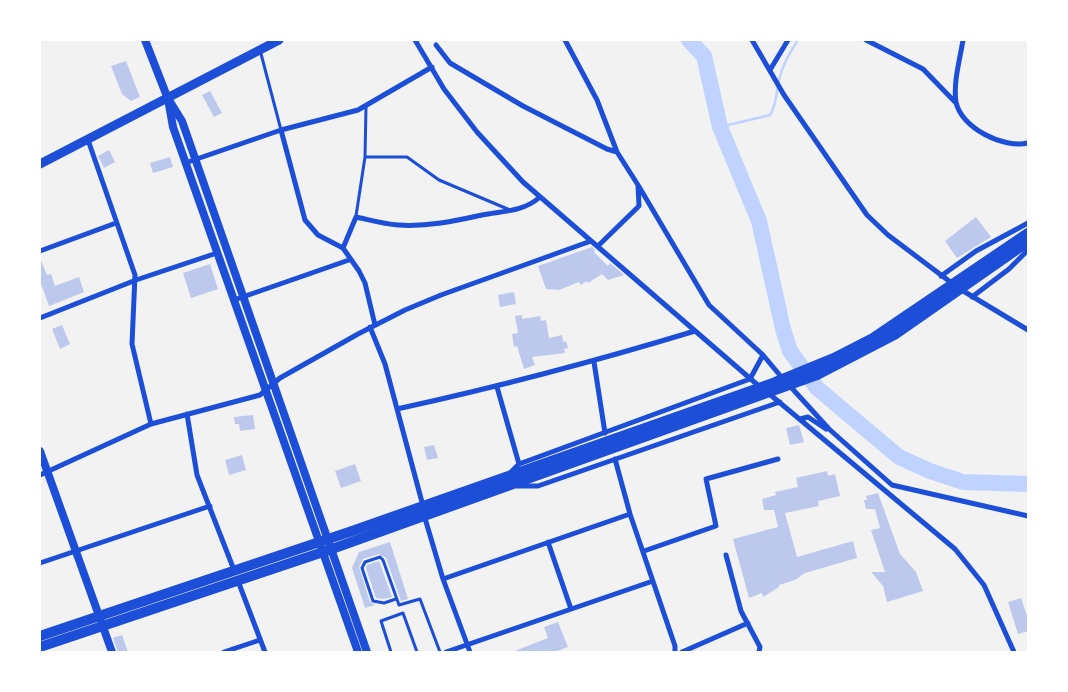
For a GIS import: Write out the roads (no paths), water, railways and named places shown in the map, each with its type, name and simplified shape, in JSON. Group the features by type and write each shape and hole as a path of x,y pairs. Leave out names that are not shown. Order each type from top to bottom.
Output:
{"highway":[{"path":"40,636 324,540 423,511 694,416 834,358 866,342 1023,245 1028,233"},
{"path":"40,647 327,551 423,511"}],"main road":[{"path":"40,164 279,40"}],"street":[{"path":"146,40 168,99 173,127 217,253 324,540"},
{"path":"415,40 444,89 477,132 522,182 750,378 955,549 984,584 1014,652"},
{"path":"565,40 597,100 617,152 709,305 763,355 829,429 896,487 1028,516"},
{"path":"752,40 784,95 867,215 888,235 941,276 1028,330"},
{"path":"771,72 788,40"},
{"path":"866,40 923,69 981,133 1004,143 1028,143"},
{"path":"956,104 956,89 963,40"},
{"path":"436,45 450,63 523,106 607,150 617,152"},
{"path":"185,163 281,130 366,107 432,67"},
{"path":"168,99 181,118 274,383 358,652"},
{"path":"281,130 305,220 318,235 343,248 349,260 359,271 364,283 372,326 385,364 423,511 443,580 470,652"},
{"path":"88,140 136,280 132,344 151,424"},
{"path":"598,246 639,206 638,185"},
{"path":"343,248 356,217 398,225 453,223 483,215 513,212 533,204 540,197"},
{"path":"40,251 116,223"},
{"path":"941,276 976,251 1028,223"},
{"path":"44,474 151,424 260,395 274,383 372,326 441,295 591,241"},
{"path":"972,297 1009,269 1023,245"},
{"path":"40,318 136,280 217,253"},
{"path":"234,300 349,260"},
{"path":"397,409 497,387 594,362 695,331"},
{"path":"763,355 750,378 519,464 508,482 538,486 780,402"},
{"path":"594,362 606,433"},
{"path":"497,387 519,464"},
{"path":"188,414 196,469 234,570"},
{"path":"800,419 808,417 829,429"},
{"path":"40,451 44,474 76,552 112,652"},
{"path":"615,459 630,514 675,646 675,652"},
{"path":"644,551 716,526 706,479 778,460"},
{"path":"40,563 210,506"},
{"path":"443,580 630,514"},
{"path":"548,542 571,609"},
{"path":"327,551 367,652"},
{"path":"726,555 741,611 760,647 759,652"},
{"path":"446,652 653,580"},
{"path":"238,581 265,652"},
{"path":"682,652 748,623"},
{"path":"224,652 260,640"}],"lane":[{"path":"260,50 281,130"},
{"path":"356,217 364,158 366,107"},
{"path":"364,158 407,157 439,180 513,212"},
{"path":"396,599 384,603 373,601 362,568 365,562 380,558 382,560 399,605 420,599 440,652"},
{"path":"391,652 381,621 403,613 417,652"}],"waterway":[{"path":"689,40 704,56 720,127 759,221 783,329 790,351 817,388 899,457 930,471 963,482 1028,484"},
{"path":"720,127 770,115 775,103 782,69 798,40"}]}
